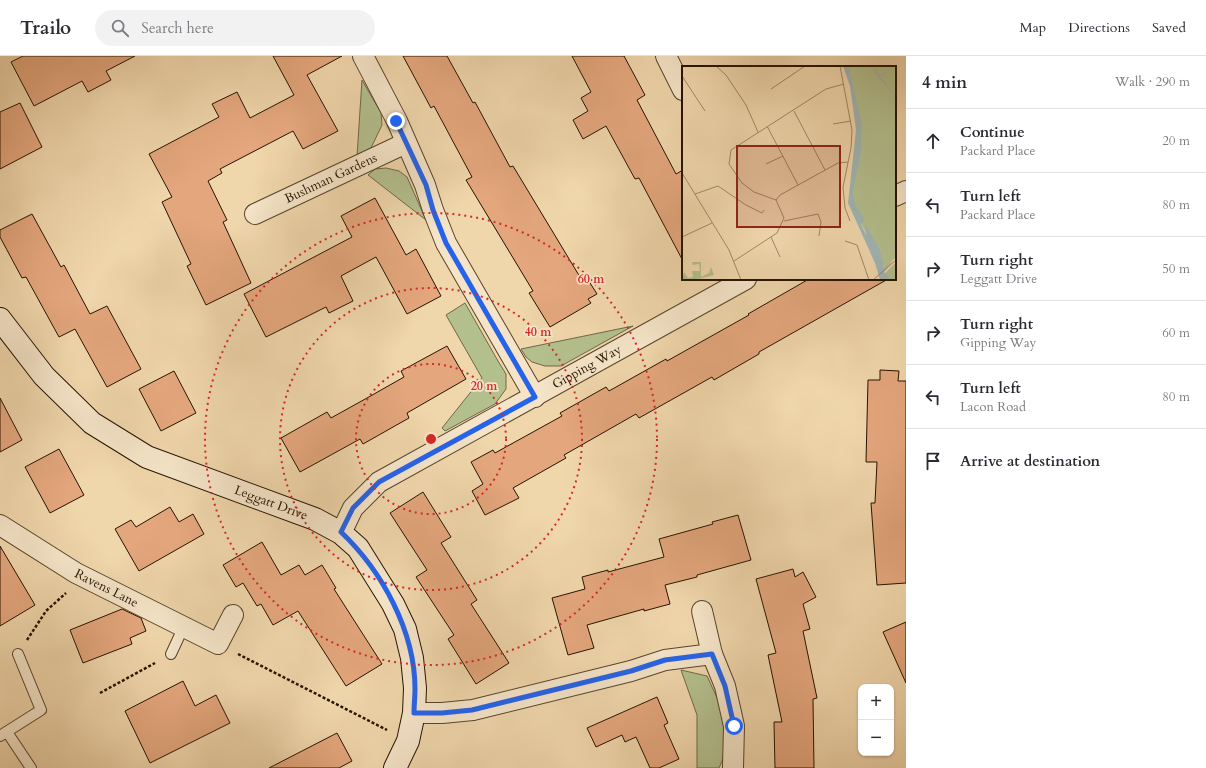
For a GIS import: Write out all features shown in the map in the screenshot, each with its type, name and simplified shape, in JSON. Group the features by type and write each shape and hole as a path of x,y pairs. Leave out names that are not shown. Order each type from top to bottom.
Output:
{"street":[{"path":"363,56 387,100 426,185 433,210 446,243 535,397"},
{"path":"666,56 682,88"},
{"name":"Bushman Gardens","path":"255,214 406,143"},
{"path":"896,196 906,191"},
{"name":"Gipping Way","path":"341,532 353,508 379,482 744,280"},
{"name":"Leggatt Drive","path":"0,319 44,376 92,423 147,457 315,520 341,532 358,548 393,604 405,629 412,658 415,688 414,713 408,741 395,768"},
{"name":"Ravens Lane","path":"0,525 76,573 218,644"},
{"path":"702,610 712,654 725,686 734,726 733,768"},
{"path":"218,644 233,615"},
{"path":"414,713 442,713 472,710 631,671 665,660 712,654"}],"lane":[{"path":"171,654 184,626"},
{"path":"18,654 41,710 3,734 31,768"}],"path":[{"path":"18,654 46,610 65,595 76,573"},
{"path":"218,644 408,741"},
{"path":"100,693 171,654"}],"green space":[{"path":"362,80 381,113 382,125 371,148 357,156"},
{"path":"386,168 399,171 407,177 426,220 368,175 375,169"},
{"path":"465,303 506,374 506,389 495,404 445,431 442,428 482,378 446,315"},
{"path":"633,326 561,366 545,366 532,362 526,357 521,349"},
{"path":"681,670 707,676 724,713 725,754 719,768 697,768 697,715"}],"building":[{"path":"23,56 135,56 106,71 111,80 88,92 82,81 34,106 11,62"},
{"path":"273,56 342,56 307,75 338,131 303,149 293,131 220,169 222,173 208,181 227,220 223,222 251,283 206,305 187,266 191,264 162,202 172,197 149,154 219,117 212,104 237,92 250,118 294,95"},
{"path":"403,56 447,56 473,103 475,102 510,167 513,166 580,277 585,275 597,294 588,299 591,303 550,327 529,293 533,291 466,180 472,177 434,106 431,108"},
{"path":"572,56 624,56 645,95 637,100 676,174 682,171 682,259 639,178 635,179 606,126 583,139 573,120 588,111 581,98 591,92"},
{"path":"20,103 42,147 0,169 0,112"},
{"path":"375,198 406,255 416,249 441,296 407,314 376,257 341,276 353,301 329,313 326,307 266,337 244,294 352,237 341,216"},
{"path":"32,214 61,267 64,265 90,314 107,306 141,369 107,387 75,329 59,337 26,277 22,278 0,237 0,230"},
{"path":"807,280 886,280 759,352 759,354 714,380 712,377 639,418 636,414 564,455 566,458 513,488 519,498 485,515 472,491 483,484 471,462 493,450 495,453 562,416 560,413 606,387 609,391 666,359 667,361 749,315 748,314"},
{"path":"447,346 466,379 407,413 409,418 363,444 360,439 300,472 281,438 327,412 331,418 404,377 401,371"},
{"path":"880,370 899,371 898,381 906,381 906,583 877,585 871,503 875,503 877,462 866,462 868,380 880,380"},
{"path":"174,371 196,413 161,431 139,389"},
{"path":"0,398 22,440 0,452"},
{"path":"59,449 84,495 50,513 25,467"},
{"path":"423,492 451,537 441,543 477,600 471,604 509,663 476,684 448,639 454,635 416,577 427,570 390,513"},
{"path":"170,507 179,522 193,514 204,534 139,571 115,529 131,520 136,527"},
{"path":"738,515 751,560 697,575 697,577 665,585 670,604 644,611 644,609 587,625 594,648 568,655 552,598 585,589 582,577 608,570 608,572 664,557 659,539 713,524 712,522"},
{"path":"262,542 281,575 299,565 305,575 322,565 336,588 334,589 382,664 346,686 298,611 273,625 261,604 257,606 243,583 236,587 223,565"},
{"path":"0,546 35,605 0,626"},
{"path":"793,569 795,577 803,572 816,597 803,604 810,629 803,631 817,698 813,699 814,768 775,768 774,722 782,722 768,655 776,653 756,579"},
{"path":"122,609 141,618 146,631 130,638 132,644 83,663 70,630"},
{"path":"906,622 906,683 883,632"},
{"path":"183,681 195,706 216,695 230,723 150,763 125,711"},
{"path":"657,697 668,723 664,725 679,759 659,768 650,768 636,737 625,742 622,735 596,747 587,728"},
{"path":"337,733 352,761 339,768 269,768"}],"route":[{"path":"396,121 426,185 433,210 446,243 535,397 379,482 353,508 341,532 358,548 375,573 393,604 405,629 412,658 415,688 414,713 442,713 472,710 631,671 665,660 712,654 725,686 734,726"}]}
